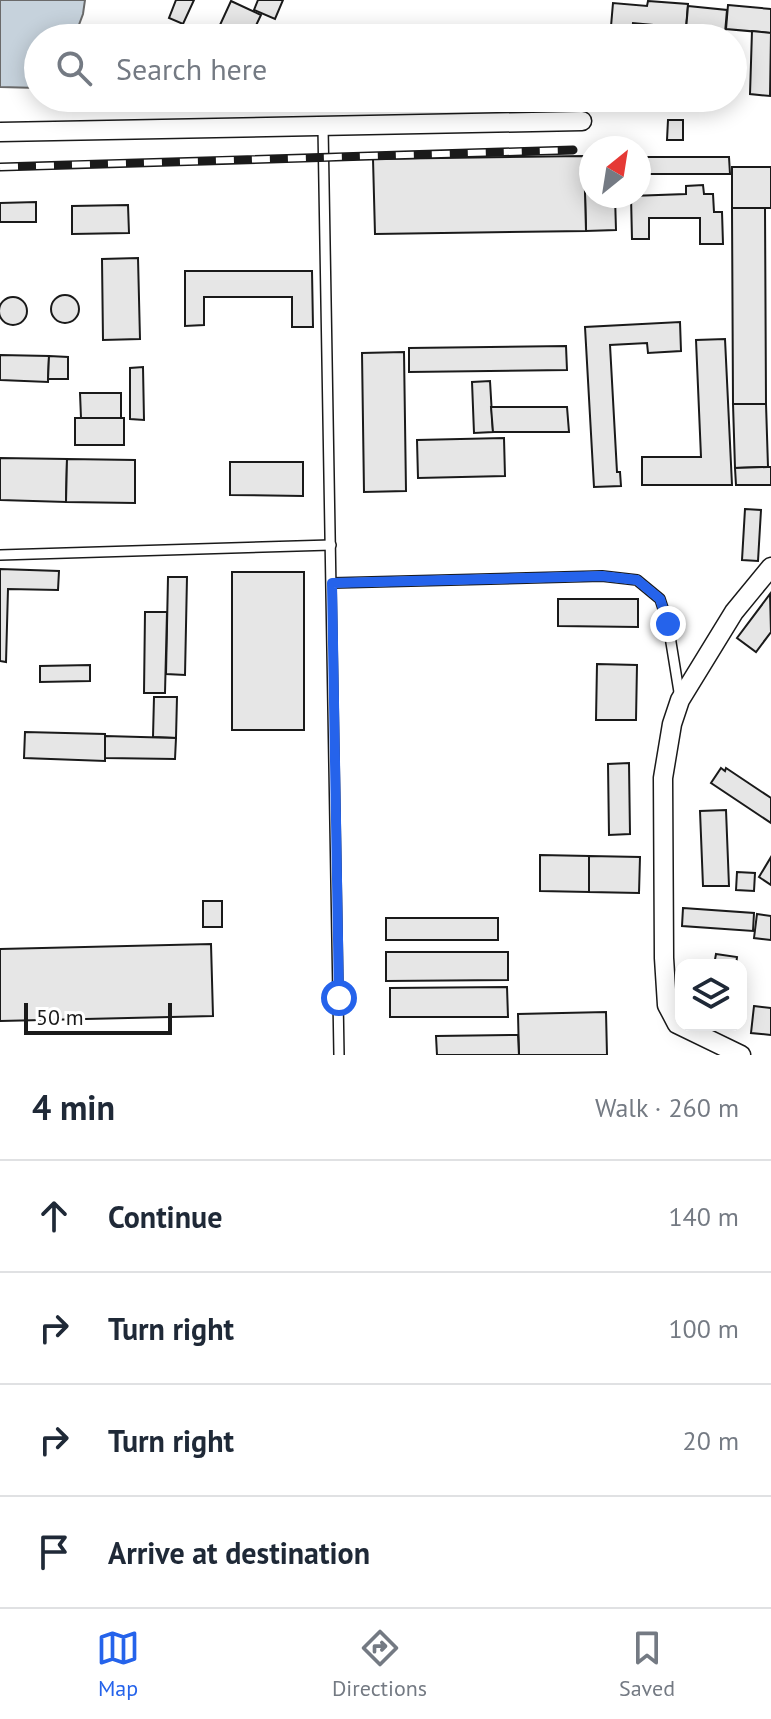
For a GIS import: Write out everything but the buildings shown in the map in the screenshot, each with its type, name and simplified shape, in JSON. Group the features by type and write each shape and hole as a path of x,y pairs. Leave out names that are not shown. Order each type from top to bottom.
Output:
{"street":[{"path":"0,132 582,121"},
{"path":"741,1055 677,1024 667,1005 663,778 672,724 680,700 734,612 771,567"}],"lane":[{"path":"323,127 339,1055"},
{"path":"0,555 331,545"},
{"path":"332,583 602,576 637,580 660,599 668,624 680,700"}],"shaded area":[{"path":"0,0 85,0 79,24 24,24 24,88 0,87"}],"railway":[{"path":"0,167 573,150"}],"route":[{"path":"339,998 332,583 602,576 637,580 660,599 668,624"}]}
